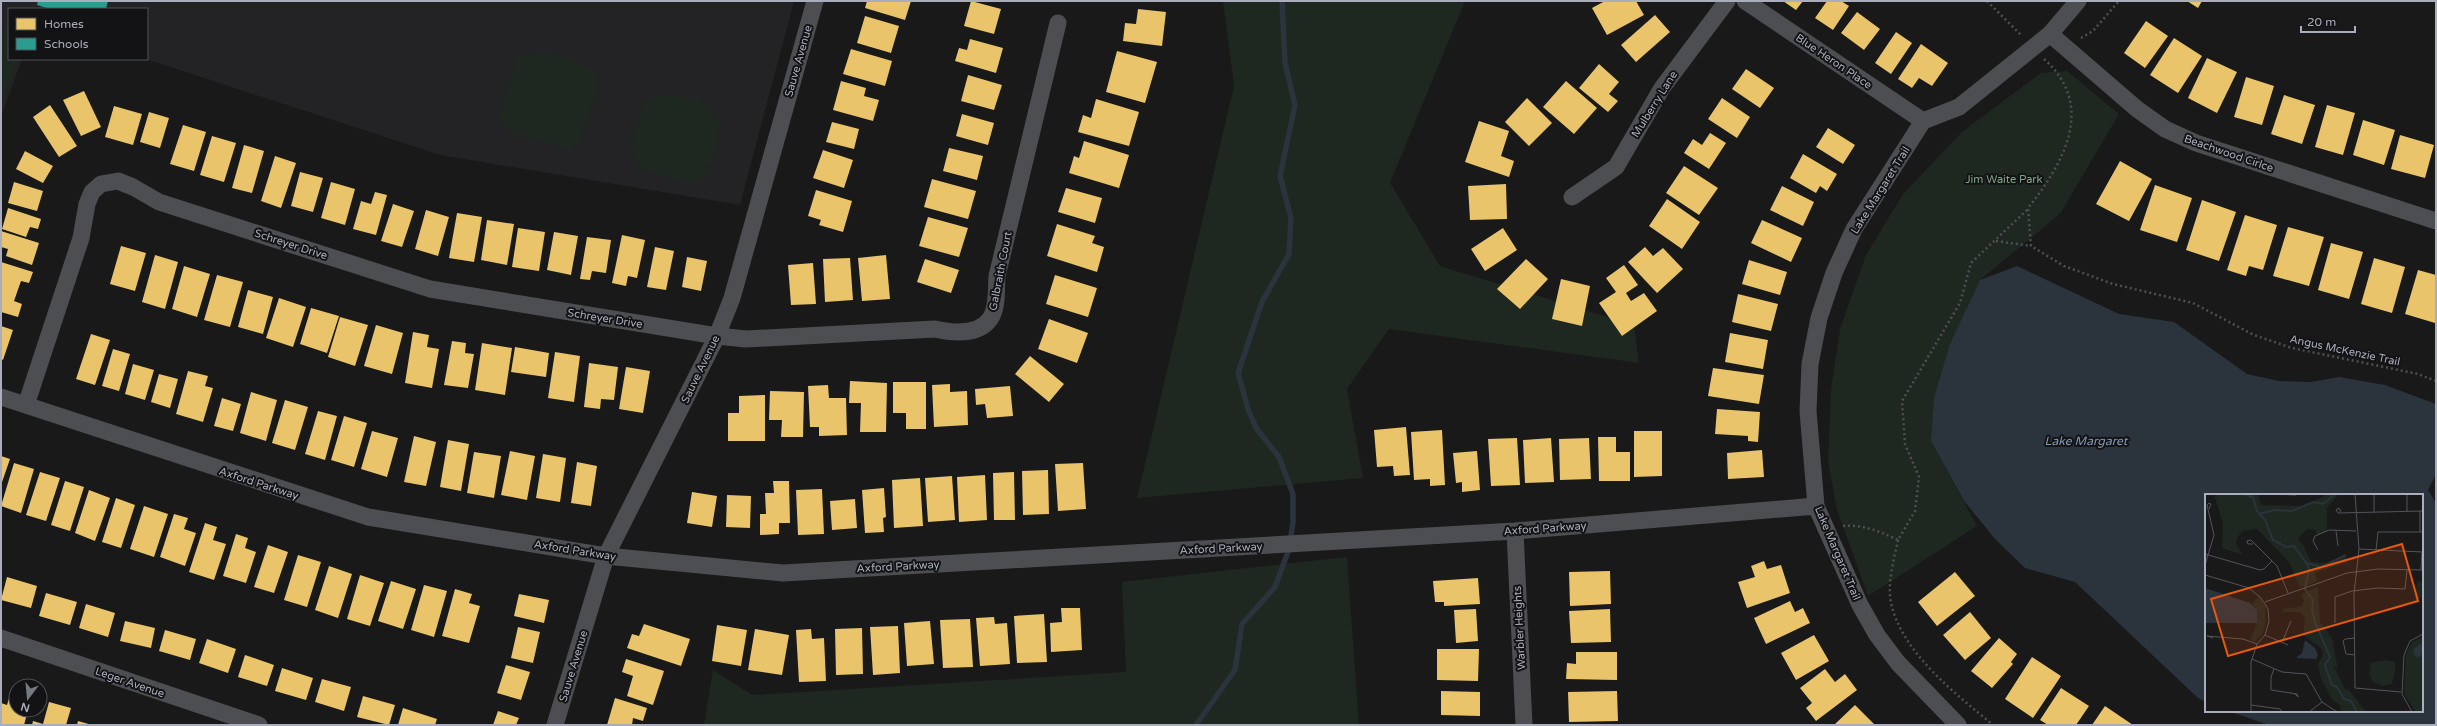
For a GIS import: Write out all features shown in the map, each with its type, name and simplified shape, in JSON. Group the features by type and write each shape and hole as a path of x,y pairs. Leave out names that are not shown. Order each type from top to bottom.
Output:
{"street":[{"name":"Sauve Avenue","path":"555,725 606,556 717,336 732,298 815,1"},
{"name":"Mulberry Lane","path":"1572,197 1616,167 1662,88 1727,1"},
{"name":"Blue Heron Place","path":"1745,1 1923,122"},
{"path":"1923,122 1959,107 2050,34 2078,1"},
{"name":"Galbraith Court","path":"717,336 746,339 935,329 959,333 980,327 991,318 995,304 997,276 1058,23"},
{"name":"Beachwood Cirlce","path":"2050,34 2137,109 2165,129 2184,137 2436,221"},
{"name":"Lake Margaret Trail","path":"1923,122 1854,229 1834,274 1819,318 1810,364 1808,411 1816,506 1860,605 1877,635 1898,663 1958,725"},
{"name":"Schreyer Drive","path":"26,405 81,238 87,204 92,192 101,184 118,181 133,186 159,202 430,289 717,336"},
{"name":"Axford Parkway","path":"1,397 368,517 606,556 784,573 1515,531 1816,506"},
{"name":"Warbler Heights","path":"1515,531 1524,725"},
{"name":"Leger Avenue","path":"1,638 259,725"}],"path":[{"path":"1987,1 2032,48 2055,68 2064,85 2073,115 2065,151 2048,183 2028,208 1971,263 1960,303 1902,400 1905,444 1920,477 1915,511 1898,540 1892,567 1891,603 1908,642 1939,677 1993,725"},
{"path":"2070,51 2084,34 2093,32 2119,1"},
{"path":"1995,241 2031,246 2028,208"},
{"name":"Angus McKenzie Trail","path":"2031,246 2064,266 2113,284 2193,303 2254,335 2292,348 2418,374 2436,382"},
{"path":"1825,528 1854,525 1878,530 1898,540"}],"shaded area":[{"path":"1,1 794,1 740,205 440,155 148,60 148,8 8,8 8,60 22,60 1,116"}],"green space":[{"path":"1223,1 1465,1 1390,183 1440,266 1634,325 1639,363 1389,329 1347,389 1363,478 1137,498 1234,86"},
{"path":"8,29 8,60 18,60 1,105 1,33"},
{"path":"550,53 592,68 598,81 597,94 581,139 570,149 511,133 498,120 518,55"},
{"name":"Jim Waite Park","path":"2067,71 2119,114 2060,214 1980,280 1931,441 1977,526 1868,596 1837,510 1828,461 1831,390 1840,329 1866,255 1903,194 1962,132 2041,73"},
{"path":"661,94 699,99 722,124 709,174 689,184 639,168 631,145 643,103"},
{"path":"1347,557 1359,725 704,725 713,670 752,695 1126,672 1122,582"}],"water":[{"name":"Lake Margaret","path":"2017,266 2119,314 2174,322 2247,374 2279,381 2311,382 2339,377 2385,385 2436,404 2436,474 2428,490 2436,503 2436,725 2269,725 2231,712 2423,712 2423,494 2205,494 2205,702 2198,698 2075,582 2025,568 1996,540 1964,501 1931,441 1934,398 1950,344 1980,280"}],"building: Homes":[{"path":"867,1 911,1 905,20 865,8"},
{"path":"971,1 1001,9 994,34 964,26"},
{"path":"1605,1 1636,1 1644,15 1607,35 1592,8"},
{"path":"1783,1 1803,1 1796,10"},
{"path":"1827,1 1841,1 1849,6 1833,30 1815,18"},
{"path":"2187,1 2202,1 2198,8"},
{"path":"1138,9 1166,12 1162,46 1123,41 1125,23 1136,24"},
{"path":"1857,12 1880,29 1864,50 1841,33"},
{"path":"1655,15 1670,32 1636,62 1621,45"},
{"path":"865,16 899,26 891,53 857,43"},
{"path":"2146,21 2168,36 2145,68 2124,53"},
{"path":"1896,32 1912,43 1891,74 1875,63"},
{"path":"2174,38 2202,56 2178,93 2150,75"},
{"path":"970,39 1003,48 996,73 955,61 959,48 967,50"},
{"path":"1921,44 1948,63 1932,86 1919,78 1912,88 1898,79"},
{"path":"851,49 892,61 885,86 843,74"},
{"path":"1117,51 1157,62 1145,103 1106,92"},
{"path":"2207,58 2237,72 2217,113 2188,98"},
{"path":"1599,64 1619,82 1609,94 1618,101 1608,112 1579,88"},
{"path":"1746,69 1774,88 1760,108 1732,89"},
{"path":"968,75 1002,85 994,110 961,101"},
{"path":"2246,77 2274,86 2262,125 2234,117"},
{"path":"841,81 866,88 864,96 879,100 873,121 833,110"},
{"path":"1566,81 1597,108 1574,134 1543,107"},
{"path":"84,91 101,127 81,136 63,100"},
{"path":"2284,95 2315,105 2302,144 2271,134"},
{"path":"1527,98 1552,123 1529,146 1505,122"},
{"path":"1722,98 1750,117 1737,138 1708,119"},
{"path":"1096,99 1139,112 1129,146 1078,132 1083,115 1091,118"},
{"path":"50,105 77,146 59,157 33,117"},
{"path":"2327,105 2355,113 2343,155 2315,147"},
{"path":"114,106 142,114 133,145 105,137"},
{"path":"149,112 169,118 160,148 140,142"},
{"path":"962,114 994,123 988,145 956,136"},
{"path":"2363,120 2395,130 2384,165 2353,155"},
{"path":"1479,121 1509,131 1501,156 1514,161 1509,177 1465,162"},
{"path":"832,122 859,129 854,149 826,142"},
{"path":"183,125 206,132 194,171 170,164"},
{"path":"1828,128 1855,145 1843,164 1816,147"},
{"path":"1710,133 1726,143 1709,169 1684,153 1693,139 1702,145"},
{"path":"2400,135 2434,145 2425,178 2391,169"},
{"path":"212,136 236,143 224,182 200,175"},
{"path":"1084,141 1129,155 1119,188 1069,173 1074,156 1079,158"},
{"path":"244,145 264,151 252,193 232,188"},
{"path":"949,148 983,156 977,180 943,171"},
{"path":"823,150 853,160 844,188 813,178"},
{"path":"25,151 53,166 43,183 16,169"},
{"path":"1803,154 1837,174 1827,191 1820,186 1816,193 1790,178"},
{"path":"275,156 296,163 281,208 261,201"},
{"path":"2120,161 2152,179 2129,221 2096,204"},
{"path":"1684,166 1718,188 1699,215 1666,193"},
{"path":"300,172 323,178 313,212 291,206"},
{"path":"932,179 976,191 968,219 924,207"},
{"path":"14,182 43,191 37,211 8,203"},
{"path":"331,182 355,189 345,225 321,218"},
{"path":"1506,184 1507,219 1470,220 1468,186"},
{"path":"2155,185 2192,198 2177,242 2140,230"},
{"path":"1782,186 1814,202 1803,226 1770,210"},
{"path":"1066,188 1102,198 1095,223 1058,212"},
{"path":"816,190 852,201 843,232 819,225 821,220 808,216"},
{"path":"375,192 387,195 376,235 353,229 361,201 371,204"},
{"path":"1667,199 1700,222 1682,249 1649,226"},
{"path":"2202,200 2236,212 2219,261 2186,250"},
{"path":"393,204 414,211 402,247 381,241"},
{"path":"8,208 41,219 38,229 30,227 26,237 2,229"},
{"path":"426,210 449,217 438,256 415,249"},
{"path":"457,213 482,217 474,262 449,258"},
{"path":"2245,215 2277,225 2263,270 2249,266 2246,276 2227,270"},
{"path":"928,217 968,228 959,257 919,246"},
{"path":"487,220 514,224 507,265 481,260"},
{"path":"1762,220 1802,238 1791,262 1751,243"},
{"path":"1057,224 1095,236 1092,243 1104,247 1097,272 1047,256"},
{"path":"2288,227 2324,237 2309,286 2273,276"},
{"path":"518,228 545,232 539,271 512,267"},
{"path":"1503,228 1517,250 1485,271 1471,249"},
{"path":"1,231 39,243 32,265 6,256 8,249 1,247"},
{"path":"554,232 578,236 571,275 547,270"},
{"path":"622,235 645,240 637,278 628,276 626,286 612,283"},
{"path":"587,237 611,240 606,273 592,271 590,280 580,279"},
{"path":"2331,243 2363,252 2349,299 2318,290"},
{"path":"121,246 146,253 135,291 110,284"},
{"path":"655,247 674,251 666,290 647,287"},
{"path":"1645,247 1653,256 1663,248 1683,269 1657,293 1628,262"},
{"path":"155,255 178,262 165,309 142,302"},
{"path":"886,255 890,299 862,301 858,258"},
{"path":"687,257 707,261 701,291 682,287"},
{"path":"850,258 853,300 825,302 823,259"},
{"path":"2374,258 2405,267 2392,313 2361,304"},
{"path":"925,259 959,270 951,293 917,282"},
{"path":"1526,259 1548,279 1520,309 1497,289"},
{"path":"1749,260 1787,272 1780,295 1742,284"},
{"path":"1,262 33,272 29,283 21,281 14,301 22,304 18,317 1,312"},
{"path":"813,263 816,304 791,305 788,265"},
{"path":"1624,265 1638,285 1626,293 1631,301 1644,293 1657,311 1622,336 1599,303 1616,292 1606,278"},
{"path":"184,266 210,274 197,317 172,309"},
{"path":"2418,270 2436,275 2435,323 2405,314"},
{"path":"217,275 243,282 230,327 204,320"},
{"path":"1055,275 1097,288 1088,317 1046,304"},
{"path":"1561,279 1590,286 1582,326 1552,319"},
{"path":"248,290 273,297 263,334 238,327"},
{"path":"1738,294 1778,304 1771,331 1732,322"},
{"path":"279,298 306,307 293,347 266,338"},
{"path":"311,308 339,316 327,353 300,344"},
{"path":"340,317 368,325 355,366 328,357"},
{"path":"1049,319 1088,333 1077,363 1038,349"},
{"path":"376,325 403,333 392,374 364,366"},
{"path":"1,326 13,330 3,360 1,359"},
{"path":"413,332 429,335 427,347 439,349 432,388 405,383"},
{"path":"1730,333 1768,340 1763,369 1725,362"},
{"path":"91,334 110,340 95,385 76,379"},
{"path":"452,341 466,343 465,353 474,354 468,388 444,385"},
{"path":"482,343 512,348 505,395 475,390"},
{"path":"515,347 549,353 546,377 511,372"},
{"path":"113,349 130,354 119,391 102,386"},
{"path":"555,352 580,356 574,402 548,398"},
{"path":"1030,356 1064,384 1049,402 1015,374"},
{"path":"589,363 618,367 614,400 601,399 600,409 584,407"},
{"path":"133,364 154,370 145,400 125,394"},
{"path":"626,367 650,371 643,413 619,409"},
{"path":"1713,368 1764,375 1759,404 1708,396"},
{"path":"188,371 208,376 205,386 213,388 203,422 176,414"},
{"path":"159,374 178,379 170,408 151,402"},
{"path":"850,381 887,383 886,432 860,432 861,403 849,403"},
{"path":"893,382 926,382 926,429 906,429 906,413 893,413"},
{"path":"950,384 950,392 967,391 968,425 934,427 932,385"},
{"path":"828,385 829,398 846,398 847,435 819,436 819,427 810,427 808,386"},
{"path":"1010,386 1013,416 987,418 985,404 976,405 975,389"},
{"path":"770,391 804,392 803,437 781,437 782,420 769,420"},
{"path":"251,392 277,400 266,441 240,433"},
{"path":"765,395 765,441 728,441 728,413 739,413 739,396"},
{"path":"222,398 241,404 233,431 214,426"},
{"path":"285,400 308,407 295,450 272,443"},
{"path":"1717,409 1760,412 1758,442 1748,441 1748,436 1715,434"},
{"path":"318,411 337,416 325,460 305,454"},
{"path":"344,416 367,423 354,467 331,460"},
{"path":"1406,427 1410,475 1394,476 1393,466 1377,467 1374,430"},
{"path":"1442,430 1445,485 1430,486 1430,479 1414,480 1411,432"},
{"path":"372,431 398,438 387,477 361,469"},
{"path":"1634,431 1662,431 1662,476 1634,477"},
{"path":"414,436 436,442 426,486 404,482"},
{"path":"1598,437 1616,437 1616,452 1630,452 1630,481 1599,481"},
{"path":"1517,438 1520,485 1491,486 1488,439"},
{"path":"1551,438 1554,482 1525,483 1523,440"},
{"path":"1589,438 1591,479 1560,480 1559,439"},
{"path":"448,440 469,444 461,491 440,487"},
{"path":"1762,450 1764,477 1728,479 1727,453"},
{"path":"510,451 535,456 527,500 501,495"},
{"path":"1477,451 1480,490 1462,492 1462,482 1456,483 1453,453"},
{"path":"474,452 501,456 494,498 467,493"},
{"path":"543,454 566,458 560,502 536,498"},
{"path":"1,456 10,459 1,485"},
{"path":"577,462 597,466 591,506 571,503"},
{"path":"14,463 34,469 21,513 1,506"},
{"path":"1083,463 1086,509 1058,511 1055,464"},
{"path":"1048,470 1049,514 1023,515 1022,471"},
{"path":"40,472 60,478 46,521 26,515"},
{"path":"1014,472 1015,520 994,520 993,473"},
{"path":"985,475 987,520 959,522 957,477"},
{"path":"952,476 955,520 928,522 925,478"},
{"path":"920,478 923,526 894,528 892,480"},
{"path":"65,481 84,487 70,531 51,525"},
{"path":"773,481 789,481 790,523 779,523 779,534 760,535 760,514 766,514 765,493 774,493"},
{"path":"884,488 886,517 883,518 884,532 865,533 862,490"},
{"path":"822,489 824,534 798,535 796,490"},
{"path":"89,490 110,498 95,541 75,533"},
{"path":"692,492 717,496 712,527 687,523"},
{"path":"727,495 751,496 750,528 726,527"},
{"path":"116,498 135,505 121,548 102,542"},
{"path":"855,499 857,528 832,530 830,501"},
{"path":"144,506 168,514 154,557 130,549"},
{"path":"174,514 188,518 184,529 196,533 185,566 160,557"},
{"path":"205,523 217,527 213,540 226,544 214,580 189,572"},
{"path":"236,534 248,538 245,548 256,552 246,583 223,576"},
{"path":"268,545 288,552 274,593 254,587"},
{"path":"298,555 321,562 307,607 284,600"},
{"path":"1764,561 1767,569 1781,565 1790,593 1747,608 1738,582 1755,577 1751,566"},
{"path":"329,566 352,574 338,618 315,610"},
{"path":"1610,571 1611,604 1570,606 1569,572"},
{"path":"1955,572 1975,596 1937,626 1918,602"},
{"path":"360,575 384,583 370,626 347,619"},
{"path":"7,577 37,586 31,608 1,600"},
{"path":"1478,578 1480,604 1444,606 1444,602 1435,602 1433,581"},
{"path":"391,581 416,589 403,629 378,621"},
{"path":"424,585 447,591 434,637 411,630"},
{"path":"455,589 472,594 469,603 480,606 469,643 442,636"},
{"path":"46,593 77,602 70,625 39,616"},
{"path":"519,594 549,600 544,623 514,616"},
{"path":"1790,601 1795,612 1803,608 1810,623 1766,644 1754,618"},
{"path":"86,604 115,613 108,637 79,628"},
{"path":"1061,608 1080,608 1082,650 1051,652 1050,623 1062,622"},
{"path":"1476,609 1478,641 1456,643 1454,610"},
{"path":"1610,609 1611,642 1571,643 1569,611"},
{"path":"1970,612 1991,638 1965,660 1943,635"},
{"path":"1044,614 1047,662 1017,663 1014,616"},
{"path":"994,617 995,624 1007,623 1010,664 980,666 976,618"},
{"path":"970,619 973,667 943,668 940,620"},
{"path":"125,621 155,628 151,648 120,641"},
{"path":"930,621 934,664 907,666 904,623"},
{"path":"644,624 690,639 681,666 627,648 632,634 639,636"},
{"path":"717,625 747,630 741,666 712,661"},
{"path":"898,626 900,673 873,675 870,627"},
{"path":"518,627 540,632 533,663 511,658"},
{"path":"862,628 863,674 836,675 835,629"},
{"path":"755,629 789,635 782,675 748,670"},
{"path":"811,629 812,639 824,638 826,681 799,682 796,630"},
{"path":"165,630 196,639 190,660 159,651"},
{"path":"1814,635 1829,661 1796,680 1781,653"},
{"path":"1999,638 2017,654 2011,662 2013,664 1992,688 1971,671"},
{"path":"207,639 236,649 228,673 199,663"},
{"path":"1437,649 1479,649 1478,681 1437,680"},
{"path":"1576,652 1617,652 1617,680 1566,679 1567,663 1576,664"},
{"path":"245,655 274,665 267,686 238,677"},
{"path":"2032,657 2061,676 2033,718 2005,699"},
{"path":"626,659 664,671 653,705 627,696 633,676 622,672"},
{"path":"506,665 530,672 521,700 497,693"},
{"path":"282,668 313,678 306,700 275,691"},
{"path":"1825,669 1835,682 1845,674 1857,690 1816,721 1806,708 1812,703 1800,688"},
{"path":"322,679 351,687 344,711 315,702"},
{"path":"2061,688 2089,706 2076,725 2048,725 2040,720"},
{"path":"1441,691 1480,692 1480,716 1441,715"},
{"path":"1617,691 1618,721 1569,722 1568,692"},
{"path":"363,696 395,705 389,725 357,717"},
{"path":"615,698 647,708 643,721 633,718 632,725 607,725"},
{"path":"8,702 8,718 26,718 24,725 1,725 1,703 7,705"},
{"path":"49,702 71,708 66,725 32,725 33,721 43,724 45,718 48,718"},
{"path":"1855,705 1875,725 1834,725"},
{"path":"2105,706 2133,725 2092,725"},
{"path":"403,708 437,719 435,725 398,725"},
{"path":"498,711 519,718 516,725 493,725"},
{"path":"78,721 92,725 77,725"}],"building: Schools":[{"path":"38,1 108,1 106,8 47,8 37,5"}],"waterway":[{"path":"1196,725 1235,670 1242,624 1275,587 1289,549 1293,522 1293,494 1279,457 1256,428 1248,409 1238,373 1262,302 1289,254 1291,218 1280,176 1295,105 1285,63 1282,1"}]}
